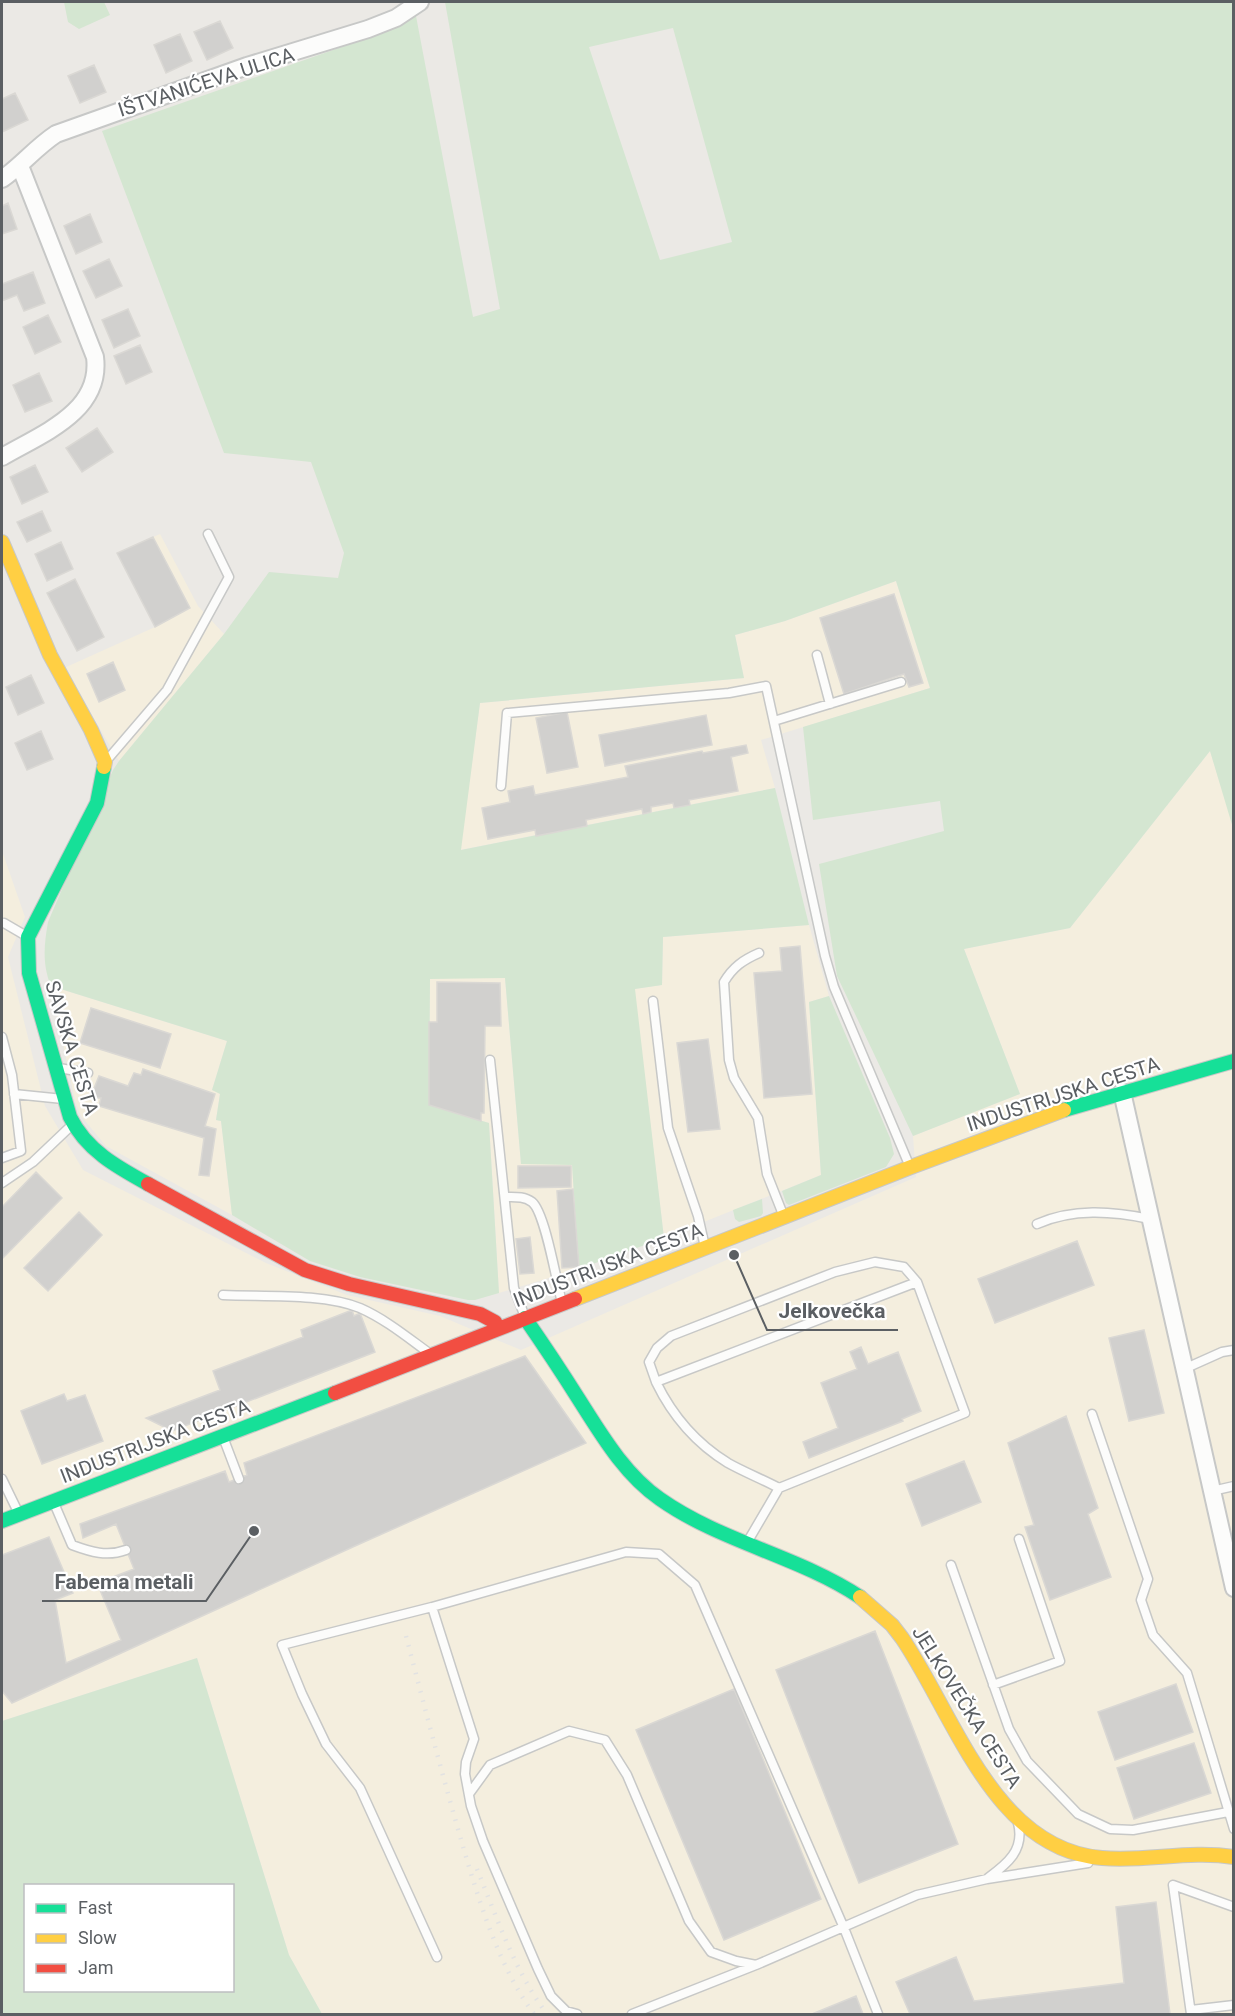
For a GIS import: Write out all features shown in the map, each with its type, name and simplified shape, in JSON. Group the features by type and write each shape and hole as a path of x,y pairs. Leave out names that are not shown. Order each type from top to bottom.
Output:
{"street":[{"name":"IŠTVANIĆEVA ULICA","path":"2,179 21,166 39,145 56,135 247,66 368,29 396,18 420,2"},
{"path":"2,457 64,420 83,405 97,371 95,357 21,166"},
{"path":"2,542 50,655 91,730 105,762 102,785 96,803 28,937"},
{"name":"SAVSKA CESTA","path":"28,937 30,973 63,1099 73,1124 86,1142 102,1156 128,1173 296,1265 323,1277 480,1314 495,1322 498,1329"},
{"name":"INDUSTRIJSKA CESTA","path":"2,1521 1052,1114 1233,1061"},
{"path":"1122,1092 1233,1588"},
{"name":"JELKOVEČKA CESTA","path":"525,1318 600,1433 637,1480 649,1491 675,1509 822,1576 858,1596 891,1624 907,1644 969,1755 995,1795 1016,1817 1060,1847 1107,1860 1214,1852 1233,1857"}],"lane":[{"path":"105,762 167,690 229,578 208,534"},
{"path":"817,655 830,704"},
{"path":"774,721 901,682"},
{"path":"501,786 507,713 729,693 766,686 825,956 834,987 911,1167"},
{"path":"4,923 28,937"},
{"path":"759,953 738,964 724,982 729,1060 734,1078 758,1118 767,1174 784,1217"},
{"path":"653,1001 668,1128 698,1216 705,1248"},
{"path":"2,1037 12,1075 21,1151 2,1158"},
{"path":"490,1060 514,1288 525,1318"},
{"path":"56,1067 88,1073"},
{"path":"14,1094 63,1099"},
{"path":"2,1183 33,1162 73,1124"},
{"path":"505,1197 522,1197 530,1201 540,1214 562,1303"},
{"path":"1037,1224 1055,1216 1096,1212 1150,1218"},
{"path":"748,1542 779,1488 965,1413 917,1282 904,1267 875,1262 835,1272 671,1336 657,1348 649,1362 668,1406 700,1442 728,1463 779,1488"},
{"path":"656,1382 917,1282"},
{"path":"223,1295 328,1299 359,1308 385,1321 432,1355"},
{"path":"1184,1370 1222,1352 1233,1350"},
{"path":"1092,1414 1148,1579 1141,1600 1153,1635 1187,1673 1233,1829"},
{"path":"223,1437 238,1479"},
{"path":"2,1479 19,1514"},
{"path":"1212,1491 1233,1486"},
{"path":"54,1501 72,1545 96,1554 126,1550"},
{"path":"993,1685 1059,1661 1018,1539"},
{"path":"437,1957 360,1788 326,1744 282,1645 432,1607 626,1552 659,1554 695,1585 844,1928 878,2014"},
{"path":"951,1565 1009,1729 1027,1761 1078,1814 1110,1829 1133,1830 1228,1812"},
{"path":"432,1607 474,1739 466,1762 465,1774 483,1841 551,1996 566,2012 577,2014"},
{"path":"469,1794 490,1765 569,1731 605,1740 627,1775 689,1921 711,1952 756,1965"},
{"path":"987,1879 1014,1857 1020,1831 1016,1817"},
{"path":"632,2014 652,2011 917,1895 987,1879 1063,1869 1107,1860"},
{"path":"1233,1907 1173,1885 1191,2012 1233,2005"}],"shaded area":[{"path":"160,534 198,606 224,634 119,761 64,668 155,627 117,553"},
{"path":"896,581 930,688 761,740 775,788 460,850 480,703 744,678 735,635 785,621"},
{"path":"1210,751 1234,828 1233,2014 322,2014 289,1955 197,1658 2,1721 2,851 25,917 8,957 45,1106 83,1170 266,1263 347,1295 440,1316 521,1350 916,1177 913,1136 1020,1094 964,949 1070,928"},
{"path":"809,925 829,996 809,1002 821,1175 664,1238 634,989 662,985 663,937"},
{"path":"430,978 505,978 521,1164 572,1164 579,1269 499,1293 489,1123 429,1105"},
{"path":"51,986 227,1041 212,1090 220,1093 216,1120 221,1121 232,1215 106,1146 81,1116 75,1101"}],"green space":[{"path":"64,2 104,2 110,15 79,29 68,22"},
{"path":"445,2 1233,2 1233,828 1210,751 1070,928 964,949 1020,1094 913,1136 837,976 819,864 944,831 940,801 813,820 803,727 930,688 896,581 785,621 735,635 744,678 480,703 461,850 775,788 809,925 663,937 662,985 635,989 664,1238 579,1269 572,1165 521,1164 505,978 430,979 429,1105 489,1123 499,1293 468,1300 360,1277 310,1261 232,1215 221,1121 216,1120 220,1094 212,1090 227,1041 51,986 48,978 45,954 48,922 113,770 119,761 224,634 269,572 338,578 344,553 311,462 224,453 102,131 387,31 416,16 473,317 500,309","holes":["673,28 732,242 660,260 589,47"]},
{"path":"829,996 890,1138 894,1154 886,1167 789,1205 782,1191 821,1175 809,1002"},
{"path":"762,1199 763,1213 761,1216 739,1222 735,1219 733,1210"},
{"path":"197,1658 289,1955 322,2014 2,2014 2,1721"}],"building":[{"path":"220,21 233,48 207,60 194,32"},
{"path":"180,34 192,61 166,73 154,45"},
{"path":"94,65 106,92 80,103 68,76"},
{"path":"15,93 28,120 2,132 2,99"},
{"path":"8,203 17,229 2,234 2,206"},
{"path":"90,214 102,242 76,254 64,226"},
{"path":"109,259 122,286 96,298 83,271"},
{"path":"33,272 45,303 24,311 17,295 2,301 2,284"},
{"path":"128,309 140,336 114,348 102,320"},
{"path":"48,315 61,342 35,354 23,327"},
{"path":"140,345 152,372 126,384 114,356"},
{"path":"39,373 52,401 25,412 13,385"},
{"path":"97,428 113,452 82,472 66,448"},
{"path":"35,465 48,492 22,504 10,477"},
{"path":"42,511 51,531 27,542 17,522"},
{"path":"153,537 190,608 155,627 117,553"},
{"path":"61,542 73,569 47,581 35,554"},
{"path":"75,579 104,637 77,651 47,593"},
{"path":"894,594 923,683 909,687 904,674 844,694 820,618"},
{"path":"113,662 125,690 99,702 87,674"},
{"path":"31,675 44,703 18,715 6,687"},
{"path":"567,712 578,767 547,773 536,718"},
{"path":"706,715 712,745 605,766 599,735"},
{"path":"41,731 53,759 27,770 15,743"},
{"path":"746,745 748,753 731,757 738,791 689,800 690,805 674,808 673,803 651,807 651,812 643,814 642,809 586,820 587,826 536,836 535,830 488,839 482,808 510,802 508,791 533,786 535,795 628,777 625,766"},
{"path":"800,946 812,1094 764,1098 754,973 782,971 780,948"},
{"path":"437,982 500,983 501,1026 485,1026 484,1113 481,1113 481,1121 429,1105 429,1022 437,1022"},
{"path":"91,1008 171,1034 160,1068 80,1043"},
{"path":"708,1039 720,1129 688,1132 677,1043"},
{"path":"143,1069 215,1094 205,1126 216,1129 209,1176 199,1175 204,1138 99,1106 101,1098 97,1098 93,1091 99,1076 128,1086 134,1073 141,1075"},
{"path":"518,1166 571,1166 571,1187 518,1188"},
{"path":"36,1172 62,1198 2,1259 2,1207"},
{"path":"573,1189 579,1267 562,1268 557,1191"},
{"path":"79,1212 102,1235 48,1291 24,1268"},
{"path":"530,1237 534,1273 520,1274 516,1239"},
{"path":"1077,1241 1094,1285 995,1323 978,1279"},
{"path":"352,1310 354,1316 360,1313 375,1352 172,1431 146,1418 220,1390 213,1371 303,1337 301,1330"},
{"path":"1144,1330 1164,1413 1129,1421 1109,1338"},
{"path":"861,1347 868,1364 898,1352 921,1411 902,1419 903,1421 809,1458 803,1442 838,1428 821,1383 857,1369 850,1352"},
{"path":"525,1356 586,1443 12,1703 2,1691 2,1555 49,1537 73,1593 55,1600 66,1663 121,1640 97,1583 134,1569 116,1524 83,1538 80,1524 225,1471 229,1482 247,1475 244,1463"},
{"path":"64,1394 67,1401 85,1395 103,1441 42,1464 21,1411"},
{"path":"1066,1416 1098,1508 1088,1514 1111,1577 1050,1600 1025,1527 1034,1525 1008,1443"},
{"path":"964,1461 981,1502 922,1526 906,1484"},
{"path":"875,1631 958,1844 859,1883 776,1670"},
{"path":"1176,1684 1193,1732 1115,1760 1098,1712"},
{"path":"734,1689 821,1899 724,1940 636,1730"},
{"path":"1194,1743 1211,1793 1134,1819 1117,1768"},
{"path":"1156,1902 1170,2014 910,2014 896,1982 956,1957 974,2001 1124,1983 1116,1907"},
{"path":"856,1996 863,2014 812,2014"}],"railway":[{"path":"406,1636 433,1740 483,1909 510,1976 534,2014"},
{"path":"477,1869 516,1963 547,2014"}],"traffic: fast":[{"path":"104,767 97,803 28,937 29,973 70,1117 85,1139 103,1156 148,1184"},
{"path":"1064,1110 1234,1061"},
{"path":"525,1318 614,1453 647,1489 708,1527 811,1570 860,1597"},
{"path":"2,1521 335,1393"}],"traffic: slow":[{"path":"2,542 50,655 91,730 105,762 104,767"},
{"path":"575,1299 911,1167 1064,1110"},
{"path":"860,1597 892,1625 902,1638 981,1774 1005,1805 1032,1831 1065,1849 1102,1858 1135,1859 1200,1855 1234,1857"}],"traffic: jam":[{"path":"148,1184 305,1270 349,1284 480,1314 495,1322 498,1328"},
{"path":"335,1393 575,1299"}],"place":[{"name":"Jelkovečka","path":"734,1255"},
{"name":"Fabema metali","path":"254,1531"}]}
